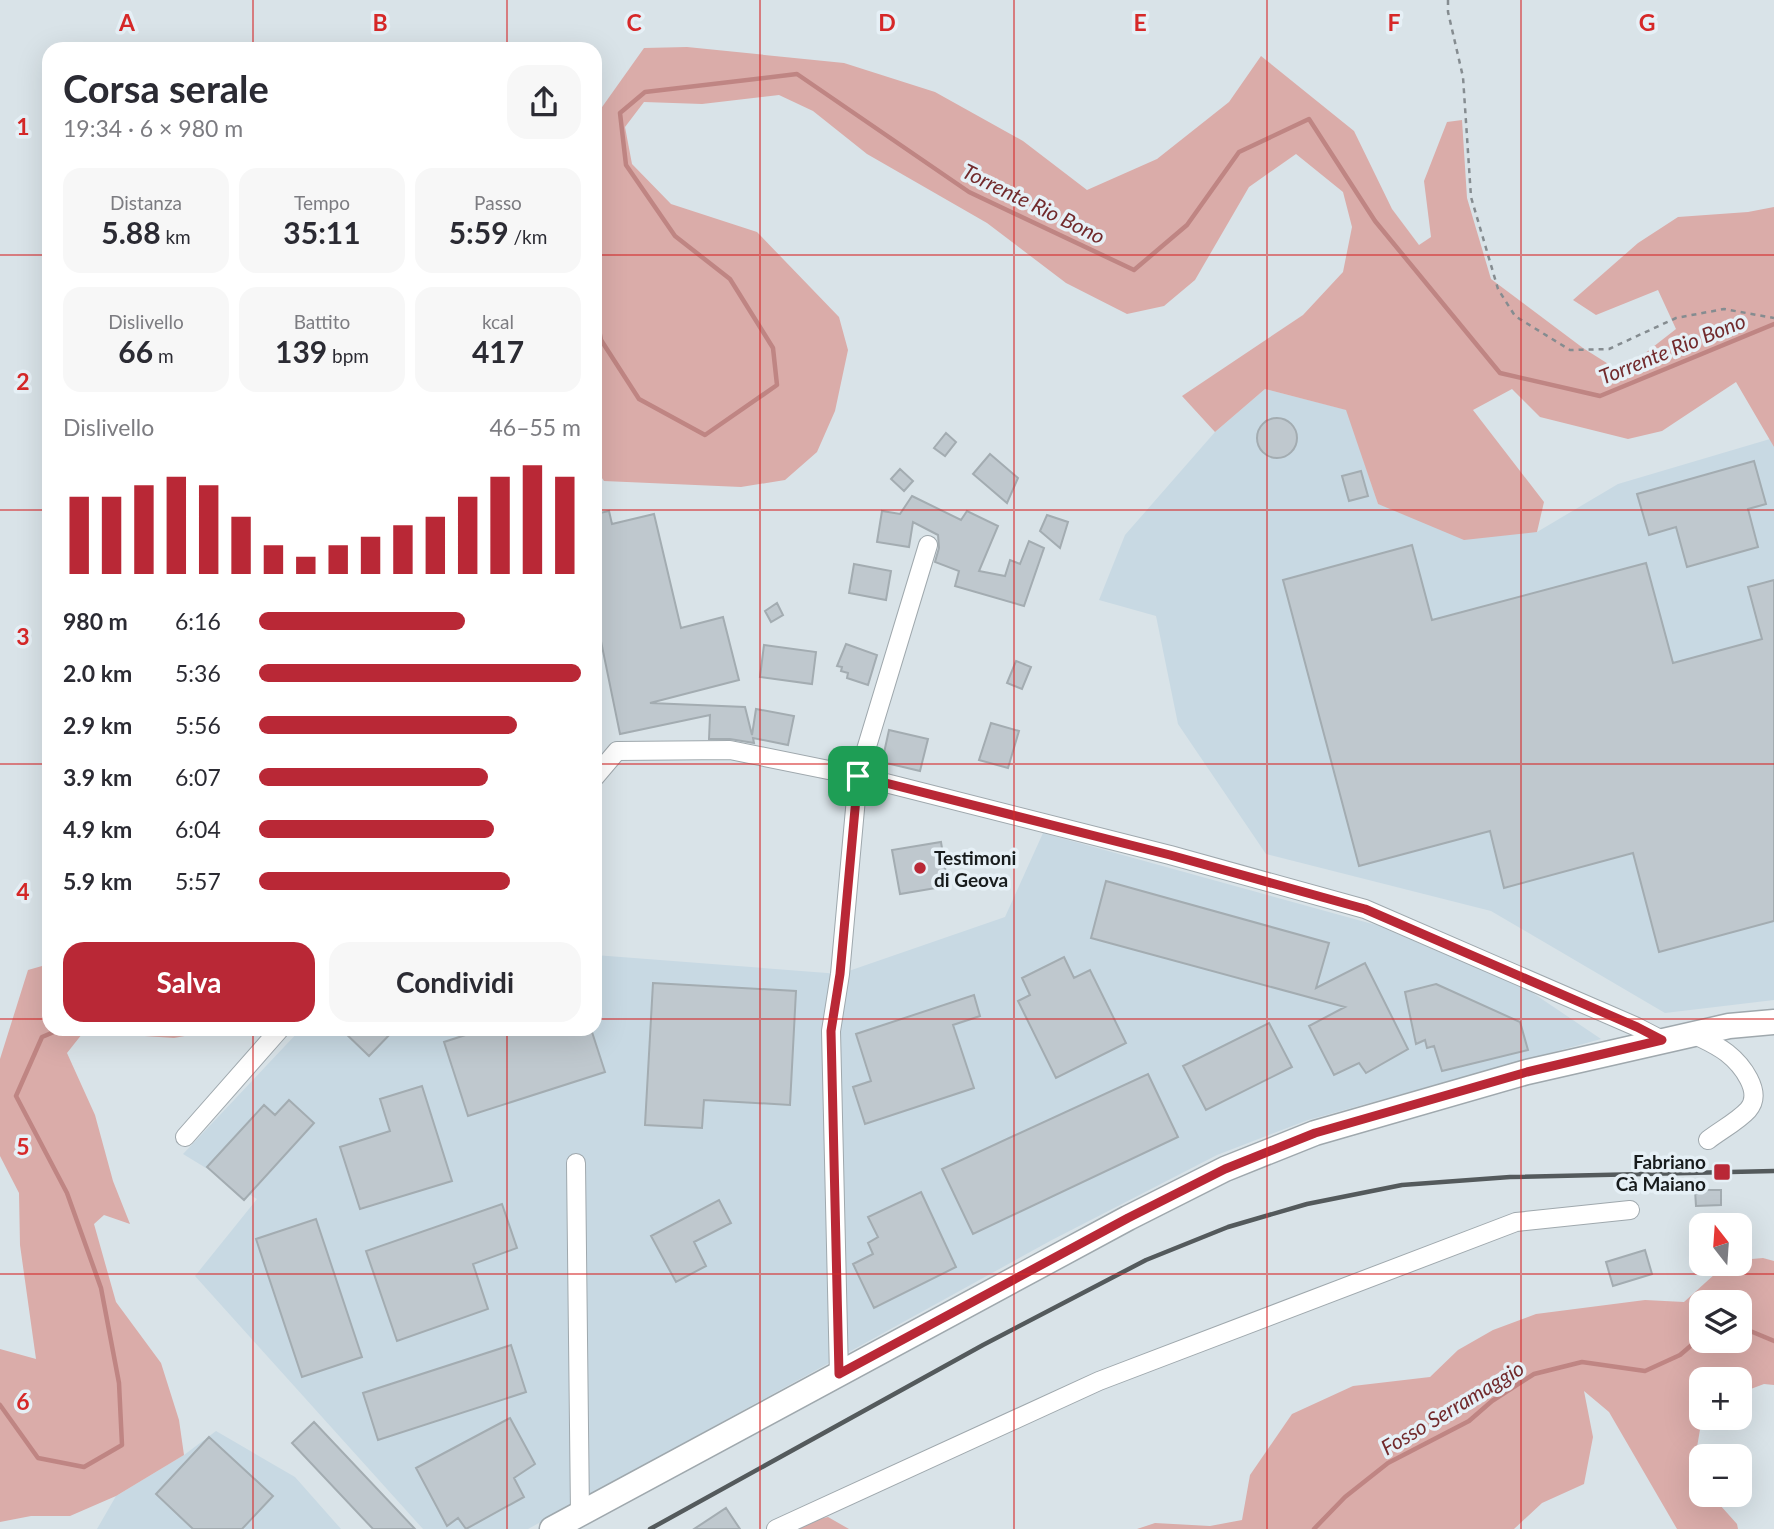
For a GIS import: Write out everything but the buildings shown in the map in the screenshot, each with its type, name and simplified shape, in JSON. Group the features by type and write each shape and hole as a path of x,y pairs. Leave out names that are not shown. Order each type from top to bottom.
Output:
{"main road":[{"path":"552,1529 1128,1218 1238,1164 1315,1133 1527,1072 1729,1026 1774,1022"}],"street":[{"path":"839,1374 831,1031 840,974 858,776 928,545"},
{"path":"602,769 617,751 730,751 858,776 1170,855 1365,909 1662,1040"},
{"path":"1693,1034 1714,1044 1731,1057 1746,1075 1753,1089 1753,1102 1748,1109 1708,1140"},
{"path":"185,1137 274,1036"},
{"path":"576,1163 580,1514"},
{"path":"776,1529 1098,1381 1516,1222 1630,1210"}],"path":[{"path":"1448,0 1448,12 1463,77 1471,197 1498,289 1515,316 1570,350 1609,349 1676,318 1724,309 1774,318"}],"shaded area":[{"path":"687,47 844,63 935,92 1023,141 1087,190 1157,159 1229,102 1261,56 1354,131 1392,209 1419,245 1431,237 1424,181 1447,122 1462,120 1467,198 1491,279 1583,348 1621,372 1676,329 1658,290 1596,315 1573,300 1638,243 1678,217 1748,212 1774,207 1774,447 1736,382 1662,431 1628,439 1540,417 1512,389 1473,410 1544,502 1537,532 1464,540 1378,504 1346,410 1265,389 1215,432 1182,396 1303,315 1343,272 1352,227 1343,192 1296,154 1249,187 1195,280 1164,306 1127,314 1066,283 987,223 867,154 813,111 779,95 702,104 644,102 625,127 632,164 671,204 757,232 839,317 848,350 835,411 817,452 785,480 741,487 604,481 602,107 644,48"},
{"path":"1265,389 1347,410 1378,504 1537,532 1618,484 1770,439 1774,447 1774,1000 1665,1013 1491,911 1266,854 1178,724 1156,616 1099,600 1125,535 1215,432"},
{"path":"1043,833 1376,925 1527,989 1601,1039 1308,1120 1217,1155 1050,1241 528,1529 423,1529 195,1276 257,1199 183,1154 294,1036 602,1036 602,956 840,974 1005,917"},
{"path":"42,966 42,1036 80,1036 67,1053 95,1115 113,1181 130,1224 104,1215 94,1224 116,1302 161,1363 179,1420 184,1455 116,1496 70,1516 31,1516 0,1522 0,1349 36,1359 20,1245 19,1193 0,1156 0,1059 28,970"},
{"path":"145,1036 185,1036 174,1038"},
{"path":"1752,1259 1774,1261 1774,1385 1764,1384 1752,1388 1752,1367 1689,1367 1689,1430 1700,1430 1698,1444 1689,1444 1689,1507 1722,1507 1737,1524 1738,1529 1677,1529 1609,1412 1584,1391 1593,1437 1584,1484 1542,1503 1514,1529 1137,1529 1155,1523 1210,1526 1242,1520 1250,1475 1292,1414 1353,1386 1430,1377 1458,1350 1493,1330 1536,1314 1645,1300 1684,1302 1689,1297 1689,1353 1752,1353 1752,1290 1697,1290 1713,1276 1752,1276"},
{"path":"216,1431 295,1477 341,1529 97,1529 116,1496 184,1455"},
{"path":"828,1517 849,1529 788,1529 798,1524"}],"waterway":[{"name":"Torrente Rio Bono","path":"602,342 639,399 705,435 777,385 773,348 730,279 675,236 626,165 620,113 645,92 797,74 969,192 1134,270 1187,225 1239,152 1309,119 1375,221 1500,373 1600,396 1774,324"},
{"name":"Torrente Rio Bono","path":"0,1405 38,1458 84,1467 122,1445 119,1383 101,1288 67,1193 16,1096 44,1036"},
{"name":"Fosso Serramaggio","path":"1752,1332 1774,1341"},
{"name":"Fosso Serramaggio","path":"1314,1529 1345,1497 1388,1463 1469,1421 1492,1401 1534,1374 1582,1362 1645,1371 1680,1355 1689,1347"}],"railway":[{"path":"650,1529 983,1345 1146,1260 1228,1227 1307,1204 1402,1185 1510,1177 1774,1171"}],"place":[{"name":"Testimoni di Geova","path":"920,868"},
{"name":"Fabriano Cà Maiano","path":"1722,1172"}],"route":[{"path":"858,776 1170,855 1365,909 1662,1040 1527,1072 1315,1133 1225,1169 1128,1218 839,1374 831,1031 840,974 858,776"}]}
